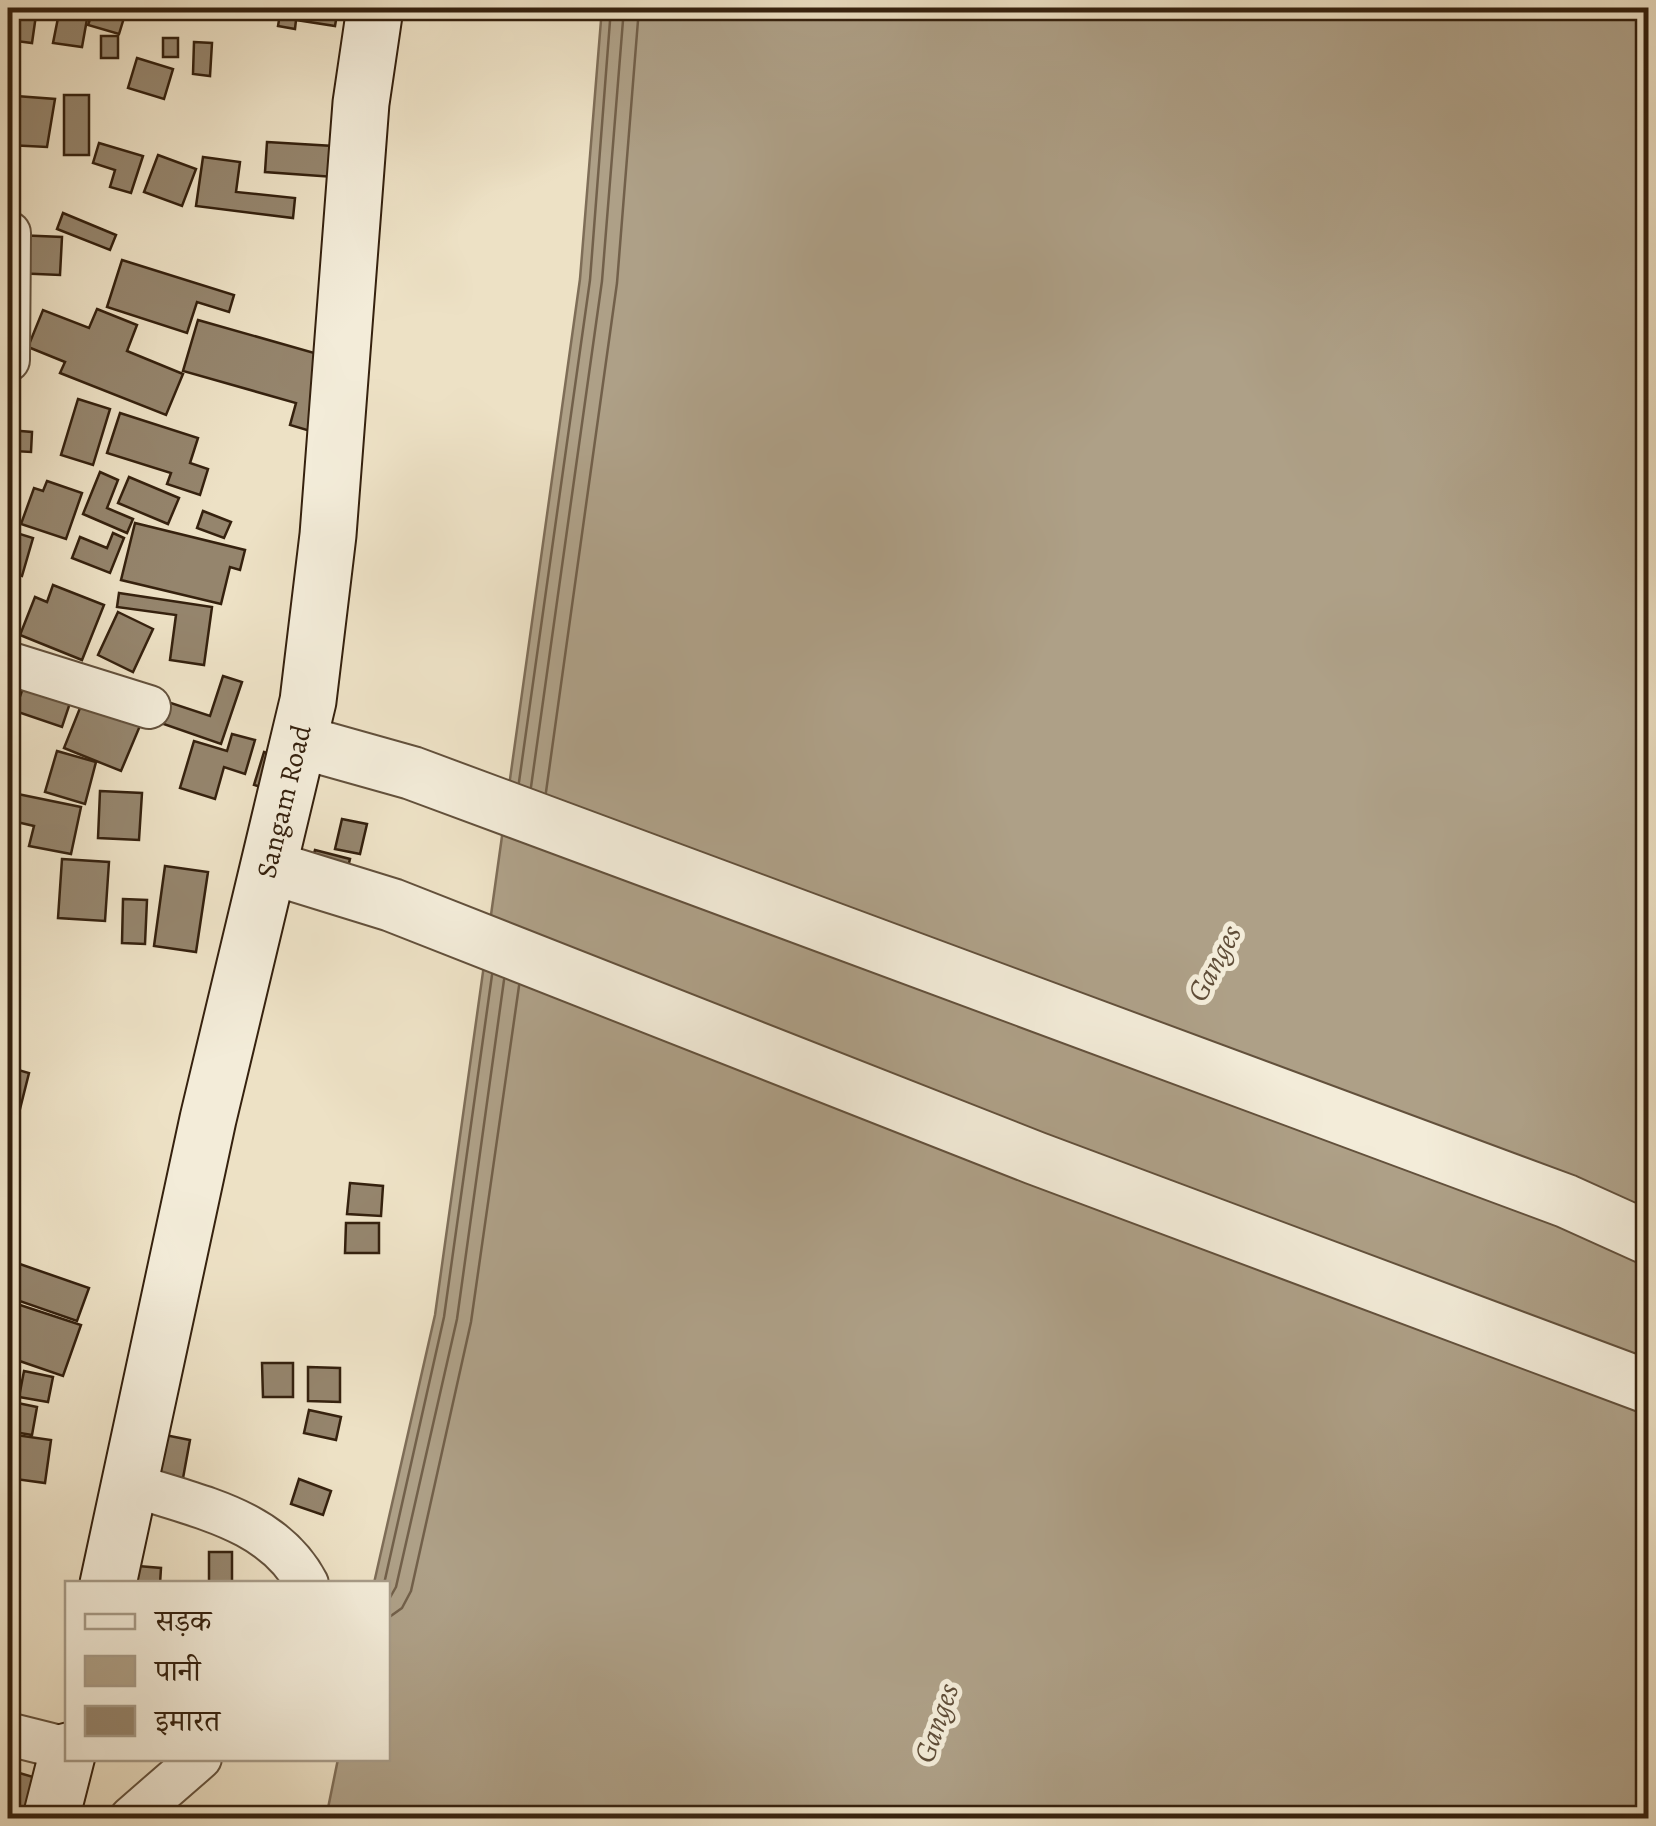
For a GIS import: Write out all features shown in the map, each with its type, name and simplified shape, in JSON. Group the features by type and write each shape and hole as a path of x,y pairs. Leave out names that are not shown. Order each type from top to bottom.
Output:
{"main road":[{"name":"Sangam Road","path":"109,1581 133,1484 208,1120 298,741 328,536 361,102 375,8"},
{"path":"51,1818 65,1761"}],"street":[{"path":"8,360 9,234"},
{"path":"8,663 149,707"},
{"path":"298,741 412,773 1547,1194 1648,1238"},
{"path":"269,867 392,905 1035,1158 1648,1387"},
{"path":"133,1484 252,1526 297,1565 305,1581"},
{"path":"8,1734 65,1749"},
{"path":"130,1818 196,1761"}],"water":[{"name":"Ganges","path":"602,8 1648,8 1648,1818 326,1818 338,1761 390,1761 390,1581 374,1581 435,1315 580,279"}],"building":[{"path":"8,8 37,8 32,43 8,40"},
{"path":"60,8 89,8 82,47 53,43"},
{"path":"94,8 127,8 119,34 88,25"},
{"path":"281,8 338,8 335,26 296,20 295,29 278,26"},
{"path":"101,36 118,36 118,58 101,58"},
{"path":"163,38 178,38 178,57 163,57"},
{"path":"194,42 212,43 210,76 193,74"},
{"path":"137,58 173,69 164,99 128,88"},
{"path":"64,95 89,95 89,155 64,155"},
{"path":"16,96 55,99 47,147 8,145 8,109 16,109"},
{"path":"267,142 350,147 348,178 265,172"},
{"path":"99,143 143,156 131,193 110,187 115,170 93,163"},
{"path":"158,155 196,169 182,206 144,192"},
{"path":"203,157 240,162 236,192 295,198 293,218 196,206"},
{"path":"63,213 116,235 110,250 57,229"},
{"path":"16,235 62,237 60,275 14,273"},
{"path":"122,260 234,295 229,312 197,302 187,333 107,307"},
{"path":"97,309 137,325 127,351 183,374 166,415 60,373 65,362 28,347 43,310 89,328"},
{"path":"198,320 339,360 317,433 290,425 296,403 183,371"},
{"path":"78,399 110,409 93,465 61,455"},
{"path":"120,413 198,438 190,463 208,469 200,495 167,484 171,473 107,453"},
{"path":"8,430 32,432 31,452 14,451 13,467 8,467"},
{"path":"100,472 118,480 107,508 133,519 127,533 83,514"},
{"path":"129,477 179,498 168,524 118,503"},
{"path":"47,481 82,493 66,539 21,524 34,488 43,491"},
{"path":"8,505 17,508 10,531 33,538 22,576 8,572"},
{"path":"203,511 231,522 224,538 197,528"},
{"path":"135,523 245,550 240,570 230,567 221,604 121,580"},
{"path":"113,533 124,538 110,573 72,558 80,537 107,548"},
{"path":"53,585 104,605 82,660 20,635 35,597 47,602"},
{"path":"119,593 212,607 204,665 170,660 176,615 117,607"},
{"path":"118,612 153,629 133,672 98,655"},
{"path":"27,676 74,691 62,727 15,711"},
{"path":"223,676 242,682 221,744 155,721 162,700 210,716"},
{"path":"84,698 142,721 121,771 64,748"},
{"path":"232,734 255,740 245,774 224,767 215,799 180,788 194,741 227,751"},
{"path":"57,751 96,762 85,804 45,792"},
{"path":"264,752 289,760 279,792 254,785"},
{"path":"100,791 142,793 139,840 98,838"},
{"path":"8,792 81,807 71,854 29,846 34,826 8,820"},
{"path":"342,819 367,824 360,854 335,849"},
{"path":"315,850 350,859 345,879 309,870"},
{"path":"62,859 109,862 105,921 58,918"},
{"path":"165,866 208,872 196,952 154,946"},
{"path":"123,899 147,900 145,944 122,943"},
{"path":"8,1067 29,1073 17,1121 8,1118"},
{"path":"350,1183 383,1186 381,1216 347,1214"},
{"path":"346,1223 379,1223 379,1253 345,1253"},
{"path":"14,1262 89,1288 77,1321 8,1297"},
{"path":"8,1301 81,1325 63,1376 8,1357"},
{"path":"262,1363 293,1363 293,1397 263,1397"},
{"path":"308,1367 340,1368 340,1402 308,1401"},
{"path":"8,1369 17,1371 12,1395 8,1394"},
{"path":"24,1371 53,1377 48,1402 19,1397"},
{"path":"8,1401 37,1407 32,1435 8,1431"},
{"path":"309,1410 341,1417 336,1440 304,1433"},
{"path":"9,1434 51,1440 45,1483 8,1478"},
{"path":"160,1434 190,1440 181,1489 150,1483"},
{"path":"299,1479 331,1491 323,1515 291,1504"},
{"path":"209,1552 232,1552 232,1581 209,1581"},
{"path":"138,1566 161,1568 160,1581 137,1581"},
{"path":"16,1772 40,1779 28,1818 8,1818"}]}
